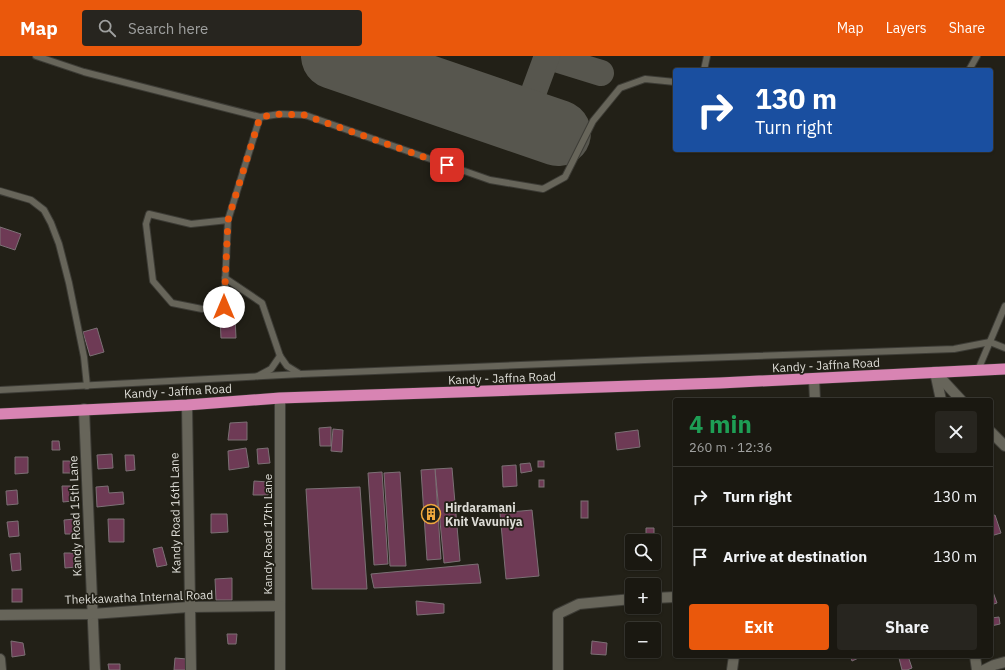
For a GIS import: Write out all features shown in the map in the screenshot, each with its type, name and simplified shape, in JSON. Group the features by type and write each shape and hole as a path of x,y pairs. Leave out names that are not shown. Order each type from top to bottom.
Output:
{"highway":[{"name":"Kandy - Jaffna Road","path":"0,414 187,405 280,398 814,379 1005,369"}],"street":[{"path":"935,372 941,398"},
{"path":"935,372 959,398"},
{"path":"814,379 815,398"},
{"name":"Kandy Road 17th Lane","path":"280,398 280,670"},
{"name":"Kandy Road 16th Lane","path":"187,405 191,670"},
{"name":"Kandy Road 15th Lane","path":"84,409 95,670"},
{"path":"993,434 1005,446"},
{"path":"661,598 673,597"},
{"path":"558,670 558,614 579,604 625,600"},
{"name":"Thekkawatha Internal Road","path":"0,615 92,614 189,607 280,606"},
{"path":"732,670 734,658"},
{"path":"975,658 977,670"},
{"path":"0,659 1,670"},
{"path":"984,670 1005,662"}],"lane":[{"path":"36,56 84,72 260,117 280,114 304,115 490,180 543,189 565,177 593,121 620,88 645,79 673,82"},
{"path":"704,68 707,56"},
{"path":"970,68 977,56"},
{"path":"228,220 191,224 149,214 146,224 153,281 172,303 202,309 224,307 228,220 260,117"},
{"path":"0,191 31,200 44,210 51,223 59,244 69,283 84,357 87,386"},
{"path":"225,278 262,303 280,356 288,366 301,374"},
{"path":"978,370 1005,306"},
{"path":"0,390 301,374 954,349 990,342 1005,348"},
{"path":"257,377 271,369 280,356"}],"building":[{"path":"0,227 21,234 15,250 0,245"},
{"path":"220,317 235,317 236,338 221,338"},
{"path":"97,328 104,352 90,356 83,332"},
{"path":"247,422 247,440 228,440 230,423"},
{"path":"331,427 331,446 320,446 319,428"},
{"path":"333,429 343,430 342,452 331,451"},
{"path":"638,430 640,447 617,450 615,433"},
{"path":"52,441 59,441 60,450 52,450"},
{"path":"246,448 249,467 229,470 228,451"},
{"path":"268,448 270,463 258,464 257,449"},
{"path":"112,454 113,468 98,469 97,455"},
{"path":"125,455 134,455 135,470 126,471"},
{"path":"15,457 28,457 28,473 15,474"},
{"path":"63,461 75,461 75,473 63,473"},
{"path":"538,461 544,461 544,467 538,467"},
{"path":"530,463 532,471 521,473 520,464"},
{"path":"516,465 517,486 503,487 502,466"},
{"path":"452,468 460,561 444,563 435,469"},
{"name":"Hirdaramani Knit Vavuniya","path":"435,469 441,559 427,560 421,470"},
{"path":"382,472 388,564 374,565 368,473"},
{"path":"400,472 406,566 390,566 384,473"},
{"path":"539,480 544,480 544,487 539,487"},
{"path":"254,481 269,482 268,495 253,495"},
{"path":"62,486 72,486 73,501 63,502"},
{"path":"108,486 109,493 123,492 124,504 97,507 96,487"},
{"path":"360,487 367,589 312,589 306,489"},
{"path":"17,490 18,504 7,505 6,491"},
{"path":"581,501 588,501 588,518 581,518"},
{"path":"532,510 539,576 506,579 500,513"},
{"path":"211,514 227,514 228,532 211,533"},
{"path":"995,515 1001,533 993,535 993,516"},
{"path":"75,519 76,534 65,534 64,520"},
{"path":"108,519 124,519 124,542 109,542"},
{"path":"18,521 19,536 9,537 7,522"},
{"path":"646,528 654,528 654,534 646,534"},
{"path":"162,547 167,565 157,567 153,549"},
{"path":"20,553 21,570 12,571 10,554"},
{"path":"64,553 76,553 77,567 65,568"},
{"path":"478,564 481,583 374,588 371,574"},
{"path":"232,578 232,600 216,600 215,579"},
{"path":"12,589 22,589 22,602 12,602"},
{"path":"993,592 997,603 993,604"},
{"path":"416,601 444,604 444,613 417,615"},
{"path":"999,617 1000,624 993,626 993,618"},
{"path":"227,634 237,634 236,644 228,644"},
{"path":"11,641 23,643 25,655 12,657"},
{"path":"592,641 607,643 606,655 591,654"},
{"path":"175,658 187,659 186,670 174,670"},
{"path":"851,658 859,658 852,661"},
{"path":"899,658 909,658 912,668 902,670"},
{"path":"108,664 120,664 120,670 109,670"}],"taxiway":[{"path":"355,63 358,56"},
{"path":"546,56 601,73"},
{"path":"523,121 547,56"}],"runway":[{"path":"334,56 558,133"}],"place":[{"name":"Hirdaramani Knit Vavuniya","path":"431,514"}],"route":[{"path":"224,307 228,220 260,117 280,114 304,115 447,165"}]}
